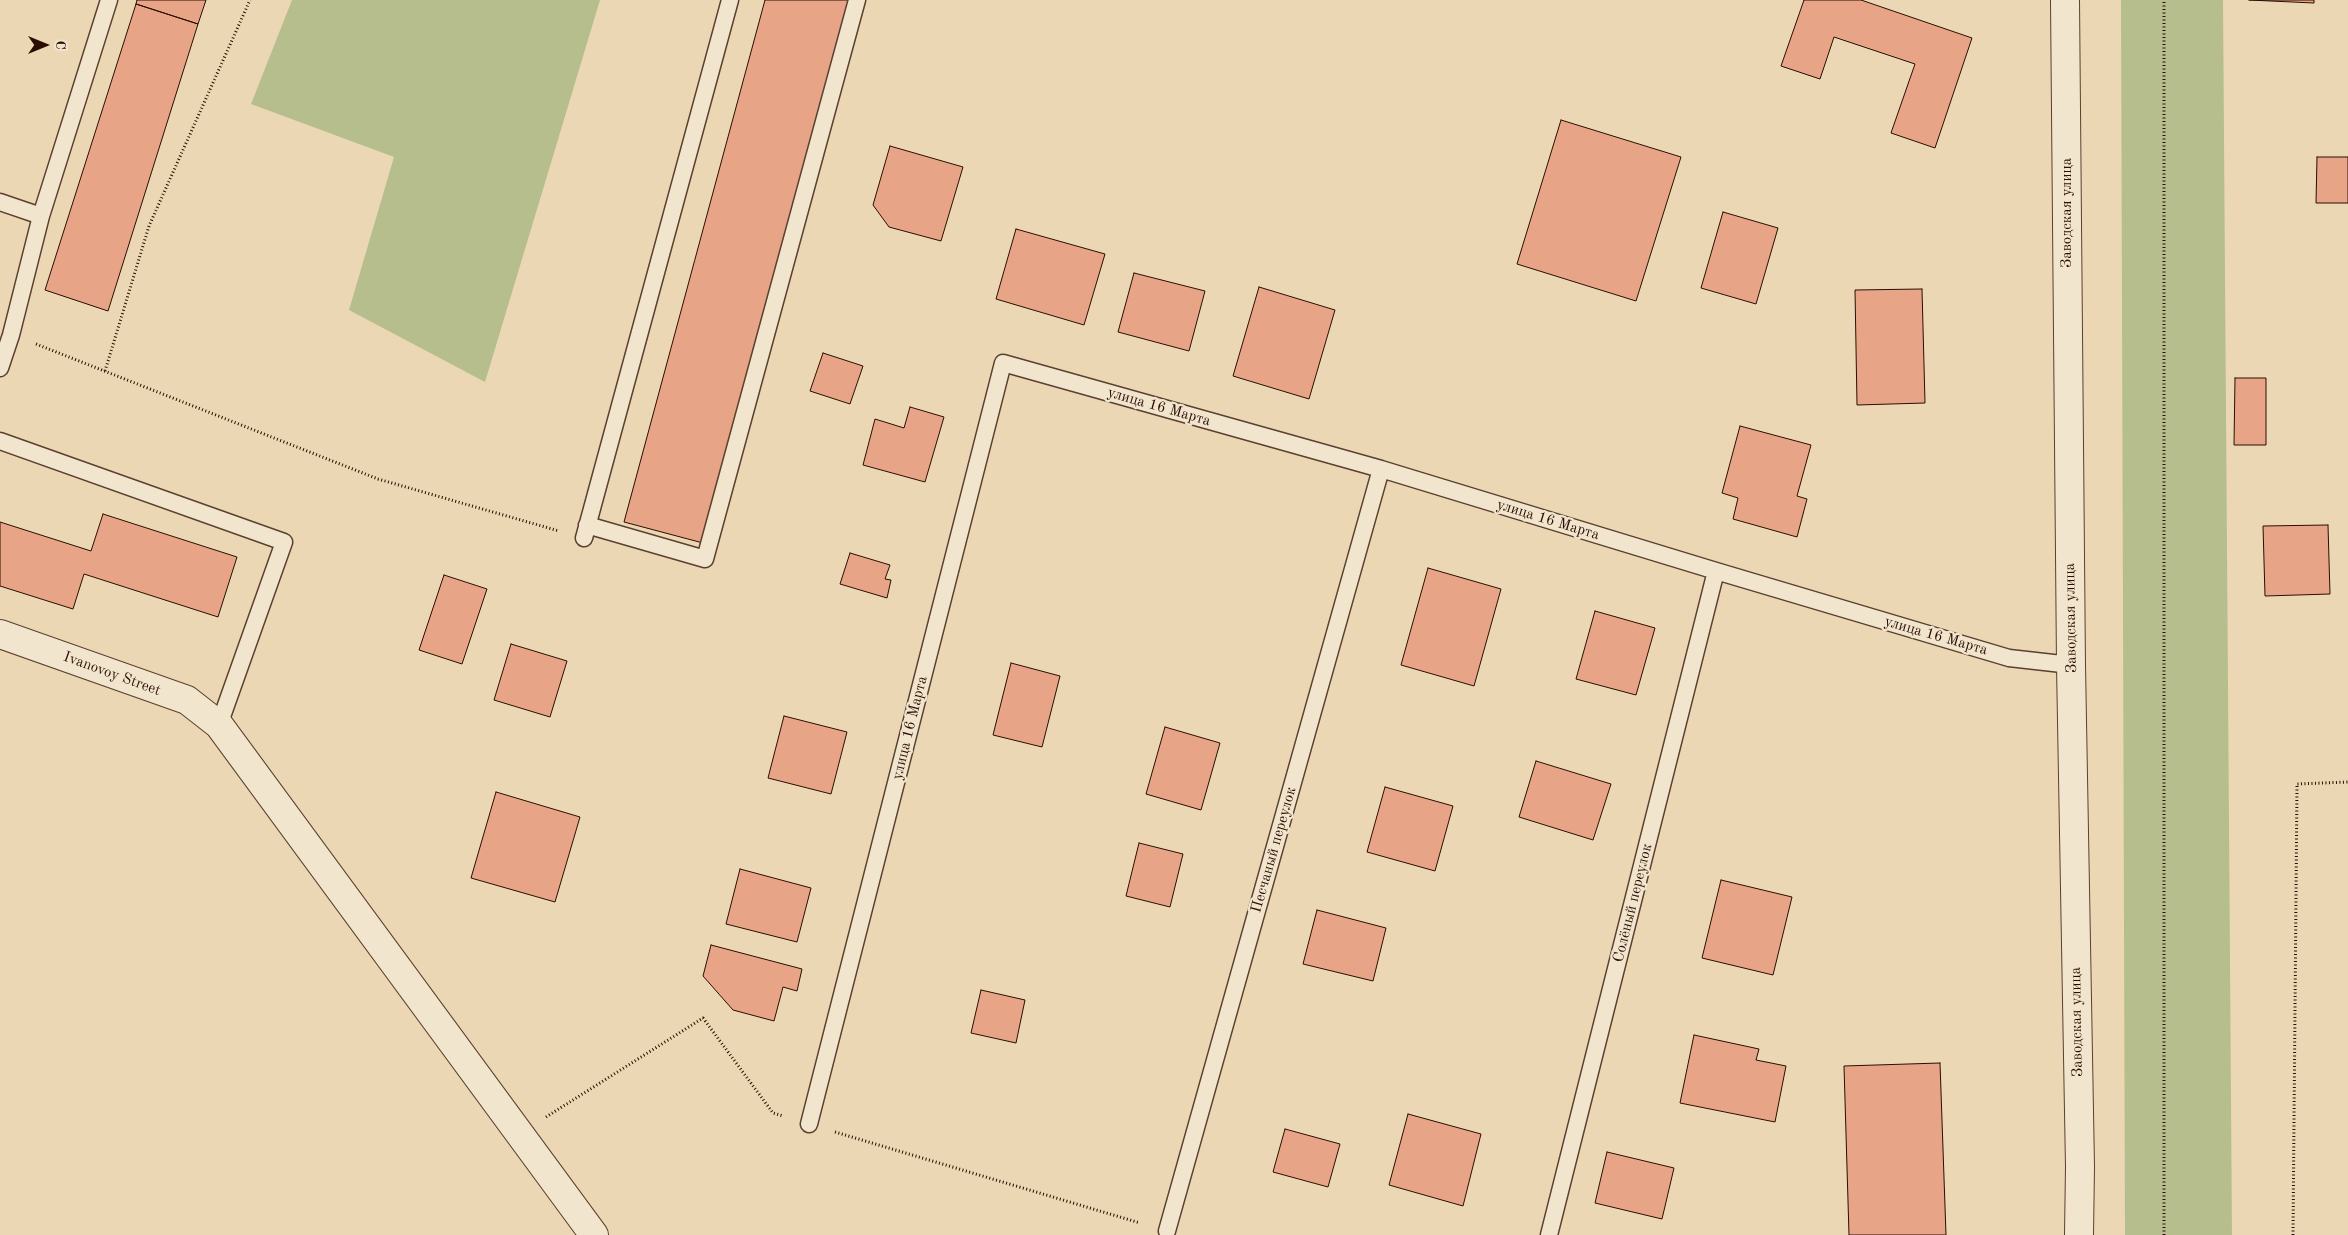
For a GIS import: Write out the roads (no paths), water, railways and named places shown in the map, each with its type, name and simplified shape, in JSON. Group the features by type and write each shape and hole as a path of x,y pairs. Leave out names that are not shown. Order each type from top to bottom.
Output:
{"street":[{"name":"Заводская улица","path":"2065,0 2071,665 2079,1235"},
{"name":"Ivanovoy Street","path":"0,634 187,700 219,725 594,1235"}],"lane":[{"path":"0,368 11,334 41,216 109,0"},
{"path":"730,0 586,531 705,559 857,0"},
{"path":"0,202 41,216"},
{"name":"улица 16 Марта","path":"809,1124 1003,363 1381,468 1716,571 2010,658 2071,665"},
{"path":"0,441 284,542 219,725"},
{"name":"Песчаный переулок","path":"1167,1231 1381,468"},
{"name":"Солёный переулок","path":"1549,1235 1716,571"}]}
